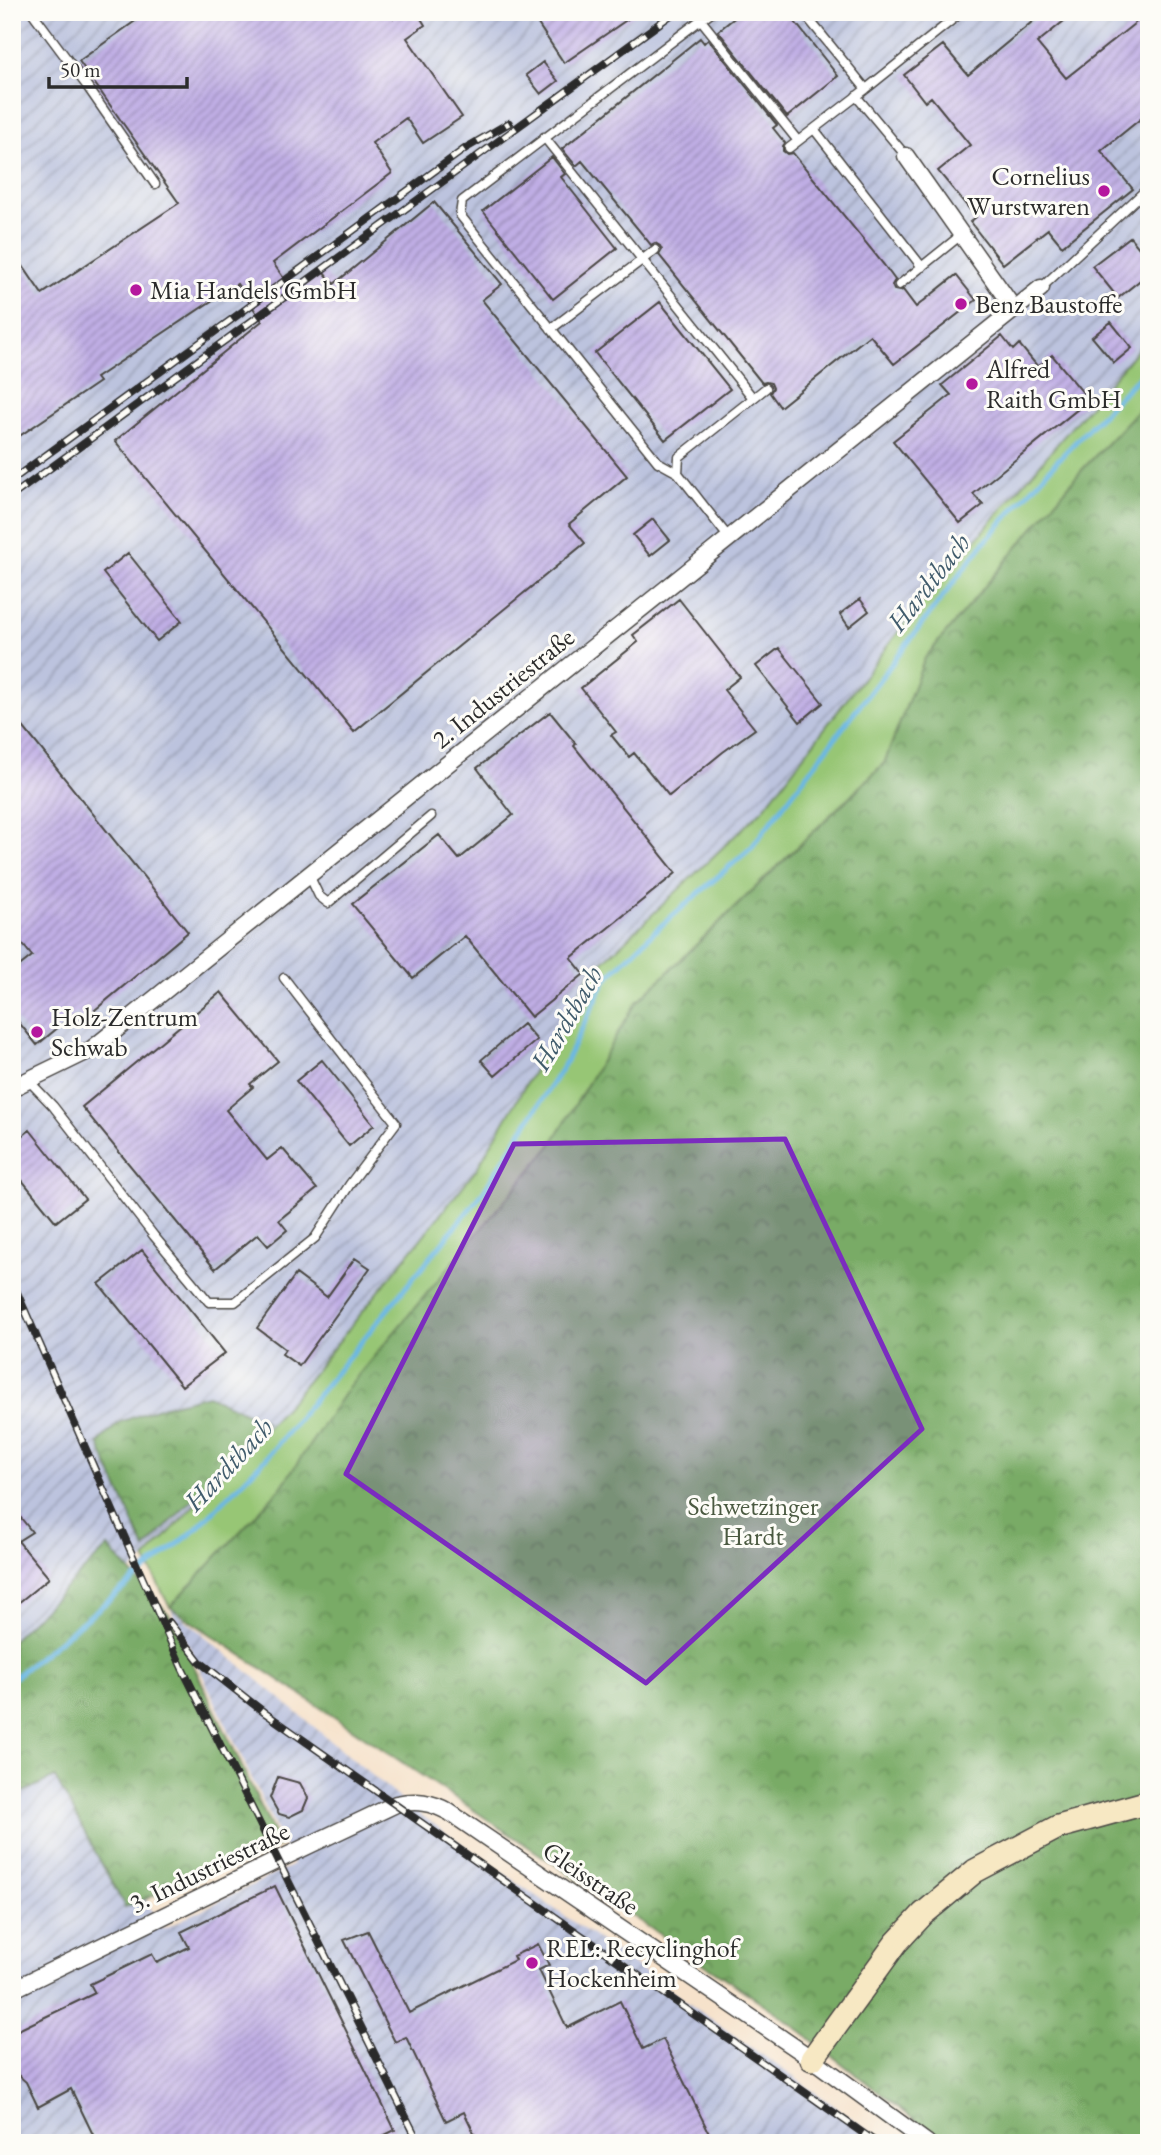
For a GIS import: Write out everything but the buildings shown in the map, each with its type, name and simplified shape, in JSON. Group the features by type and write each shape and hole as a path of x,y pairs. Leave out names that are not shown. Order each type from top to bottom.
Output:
{"main road":[{"path":"812,2059 897,1943 923,1914 975,1871 1058,1827 1149,1802"}],"street":[{"path":"906,156 1014,309"},
{"name":"2. Industriestraße","path":"12,1088 92,1049 1041,288"},
{"name":"3. Industriestraße","path":"12,1990 396,1804 410,1801 431,1803"},
{"name":"Gleisstraße","path":"431,1803 461,1819 812,2059 927,2143"}],"lane":[{"path":"32,12 155,184"},
{"path":"711,12 462,201 460,215 658,462 678,473 729,538"},
{"path":"803,12 866,89"},
{"path":"789,148 962,12"},
{"path":"701,20 798,141"},
{"path":"856,96 906,156"},
{"path":"814,129 922,267"},
{"path":"544,138 753,398"},
{"path":"1041,288 1149,187"},
{"path":"899,285 961,235"},
{"path":"551,329 655,250"},
{"path":"678,473 679,457 766,388"},
{"path":"309,875 319,896 328,903 431,816"},
{"path":"29,1081 52,1106 209,1303 235,1302 316,1238 350,1184 396,1123 284,978"}],"highlighted area":[{"path":"785,1139 922,1429 646,1683 346,1474 514,1144"}],"shaded area":[{"path":"12,12 1149,12 1149,336 905,623 764,808 590,974 476,1170 291,1401 145,1559 12,1674"},
{"path":"666,12 686,12 503,144 498,136 504,119 581,74"},
{"path":"170,1607 414,1810 887,2143 12,2143 12,1784 64,1763 163,1929 293,1865"}],"green space":[{"path":"1149,336 1149,399 1081,471 925,658 884,763 636,1003 550,1147 350,1385 280,1489 170,1607 145,1559 291,1401 476,1170 590,974 764,808 905,623"},
{"name":"Schwetzinger Hardt","path":"1149,399 1149,2143 944,2143 777,2013 170,1607 280,1489 350,1385 550,1147 636,1003 884,764 925,658 1081,471"},
{"path":"208,1395 266,1422 145,1549 98,1443 120,1422 164,1406"},
{"path":"108,1547 169,1614 280,1846 125,1907 55,1777 12,1797 12,1640"}],"waterway":[{"name":"Hardtbach","path":"12,1679 194,1531 268,1456 481,1195 564,1065 606,979 655,931 751,848 983,544 1056,462 1149,366"}],"railway":[{"path":"12,496 675,12"},
{"path":"12,480 466,148 509,123"},
{"path":"12,1281 182,1668 419,2143"},
{"path":"169,1622 200,1662 265,1713 877,2143"}],"place":[{"name":"Cornelius Wurstwaren","path":"1104,191"},
{"name":"Mia Handels GmbH","path":"136,290"},
{"name":"Benz Baustoffe","path":"961,304"},
{"name":"Alfred Raith GmbH","path":"972,384"},
{"name":"Holz-Zentrum Schwab","path":"37,1032"},
{"name":"REL: Recyclinghof Hockenheim","path":"532,1963"}]}
